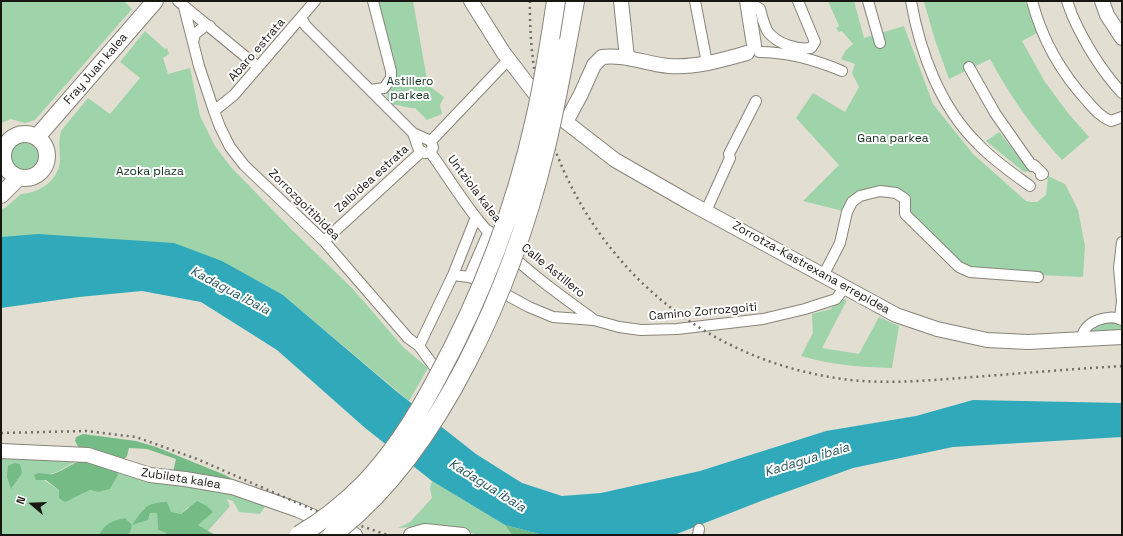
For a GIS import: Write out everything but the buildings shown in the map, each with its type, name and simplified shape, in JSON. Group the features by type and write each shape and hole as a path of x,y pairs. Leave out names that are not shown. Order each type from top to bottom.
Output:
{"highway":[{"path":"299,535 339,507 364,484 387,457 426,398 450,354 473,306 511,208 535,118 556,1"},
{"path":"332,535 352,520 373,500 395,476 417,446 463,368 487,318 520,236 534,192 545,150 575,1"}],"main road":[{"name":"Fray Juan kalea","path":"37,137 155,1"},
{"path":"24,134 37,137 45,148 46,162 38,173 32,177 19,177 12,174 2,166 4,150 11,139 24,134"},
{"path":"1,195 19,177"}],"street":[{"name":"Abaro estrata","path":"214,111 234,95 315,1"},
{"path":"373,1 392,71 391,78 384,88 384,98 394,114"},
{"name":"Zorrotza-Kastrexana errepidea","path":"471,1 508,60 539,99 615,160 706,212 824,274 896,315 962,336 987,340 1008,342 1122,337"},
{"path":"621,1 627,58"},
{"path":"696,1 708,63"},
{"path":"749,51 748,5 760,9 768,31 777,40 786,45 805,49 811,48 815,42 798,1"},
{"path":"868,1 880,43"},
{"path":"911,1 916,25 925,54 948,104 976,143 1030,186"},
{"path":"1032,1 1052,52 1074,86 1101,116 1111,121 1122,117"},
{"path":"1067,1 1071,14 1094,59 1106,76 1122,93"},
{"path":"1102,1 1107,15 1122,38"},
{"path":"181,4 190,9 258,67"},
{"name":"Zorrozgoitibidea","path":"181,4 214,111 230,147 244,165 324,241 408,338 419,346 455,395"},
{"path":"301,18 306,26 413,133 431,141"},
{"path":"193,42 195,34 206,26 210,26"},
{"path":"566,122 597,60 608,56 669,66 696,66 749,51 773,52 793,56 842,71"},
{"path":"431,141 508,60"},
{"path":"969,67 995,113 1032,166 1034,165 1042,174 1041,176"},
{"path":"370,90 384,88"},
{"path":"706,212 730,158 729,154 756,101"},
{"name":"Untziola kalea","path":"413,133 425,152 497,242"},
{"path":"425,152 433,148 431,141"},
{"name":"Zalbidea estrata","path":"324,241 425,152"},
{"path":"824,274 840,243 847,212 852,202 860,196 880,191 896,193 905,199 905,214 959,267 970,272 1038,277"},
{"path":"419,346 453,275 476,217"},
{"path":"469,277 489,231"},
{"name":"Calle Astillero","path":"497,242 557,293 594,320"},
{"path":"1082,339 1084,330 1087,326 1103,318 1121,319 1122,301 1119,268 1122,242"},
{"name":"Camino Zorrozgoiti","path":"453,275 469,277 480,281 530,307 553,316 594,320 619,327 641,330 677,329 763,319 805,309 836,299 845,287"},
{"name":"Zubileta kalea","path":"1,450 88,455 150,475 207,482 232,487 298,510 355,535"},
{"path":"412,535 425,531 463,535"}],"green space":[{"path":"1,1 124,1 132,9 35,120 25,123 11,119 1,123"},
{"name":"Astillero parkea","path":"376,1 413,1 428,85 444,97 440,105 442,114 427,120 415,108 392,105 388,101 387,89 394,79 396,69"},
{"name":"Gana parkea","path":"828,1 854,1 864,38 904,26 933,104 973,154 1026,201 1037,202 1046,195 1048,176 1065,184 1078,210 1085,246 1083,277 970,272 905,214 905,199 896,193 860,196 847,212 803,201 839,165 796,118 813,93 845,112 859,87 852,73 855,64 841,59 846,50 853,44 842,31 839,32 836,28 839,26"},
{"path":"1025,1 1037,33 1022,41 1045,82 1068,113 1089,137 1062,160 1023,112 990,59 949,79 935,40 924,2"},
{"name":"Azoka plaza","path":"145,31 165,49 167,48 169,54 163,58 168,74 190,68 200,116 215,146 230,166 291,229 353,289 403,347 428,368 409,401 283,295 1,238 1,209 5,208 21,194 41,188 56,174 60,160 59,146 61,131 88,98 110,114 140,78 120,62"},
{"path":"999,132 1030,171 1024,172 986,141"},
{"path":"24,138 36,143 41,155 36,167 24,172 12,167 7,155 12,143"},
{"path":"842,299 847,300 822,348 859,354 879,317 899,326 892,368 823,362 801,356 813,333 812,314 831,309 834,304"},
{"path":"1113,323 1122,325 1122,330 1088,332 1102,325"},
{"path":"83,434 136,441 156,447 225,475 236,481 173,472 176,459 147,449 129,448 127,456 122,462 79,448 75,441 76,437"},
{"path":"1,454 78,460 57,472 50,474 35,474 59,490 59,498 71,499 90,490 98,492 110,489 118,475 117,470 206,485 266,505 260,514 239,512 233,501 227,499 230,506 208,531 197,525 204,520 188,507 181,514 144,508 133,524 141,522 150,513 157,513 158,530 166,533 165,535 126,535 130,533 99,535 1,535"},
{"path":"89,459 117,470 118,475 110,489 98,492 90,490 65,502 59,498 59,490 46,480 36,480 34,475 39,473 53,474 78,462"},
{"path":"14,463 20,464 22,473 11,489 7,477 8,466"},
{"path":"432,481 505,525 512,535 478,535 456,528 430,525 398,528 410,522 432,498 430,488"},
{"path":"197,501 207,506 213,512 198,525 215,535 165,535 166,533 158,530 157,513 150,513 148,520 132,525 149,505 167,502 171,512 181,514"},
{"path":"125,518 132,525 130,533 126,535 99,535 106,525 116,520"},
{"path":"505,525 543,535 512,535"}],"water":[{"name":"Kadagua ibaia","path":"38,234 174,243 222,261 283,295 396,391 476,454 522,483 562,496 601,493 700,471 826,431 916,416 973,400 1122,403 1122,437 953,447 853,468 761,501 674,535 543,535 505,525 432,481 364,427 277,350 201,302 142,291 79,297 1,308 1,237"}],"railway":[{"path":"530,1 534,71 550,137 577,197 613,252 659,298 713,336 775,363 843,379 859,381 925,381 1122,366"},
{"path":"1,433 86,431 136,437 197,459 316,511 388,535"}]}
